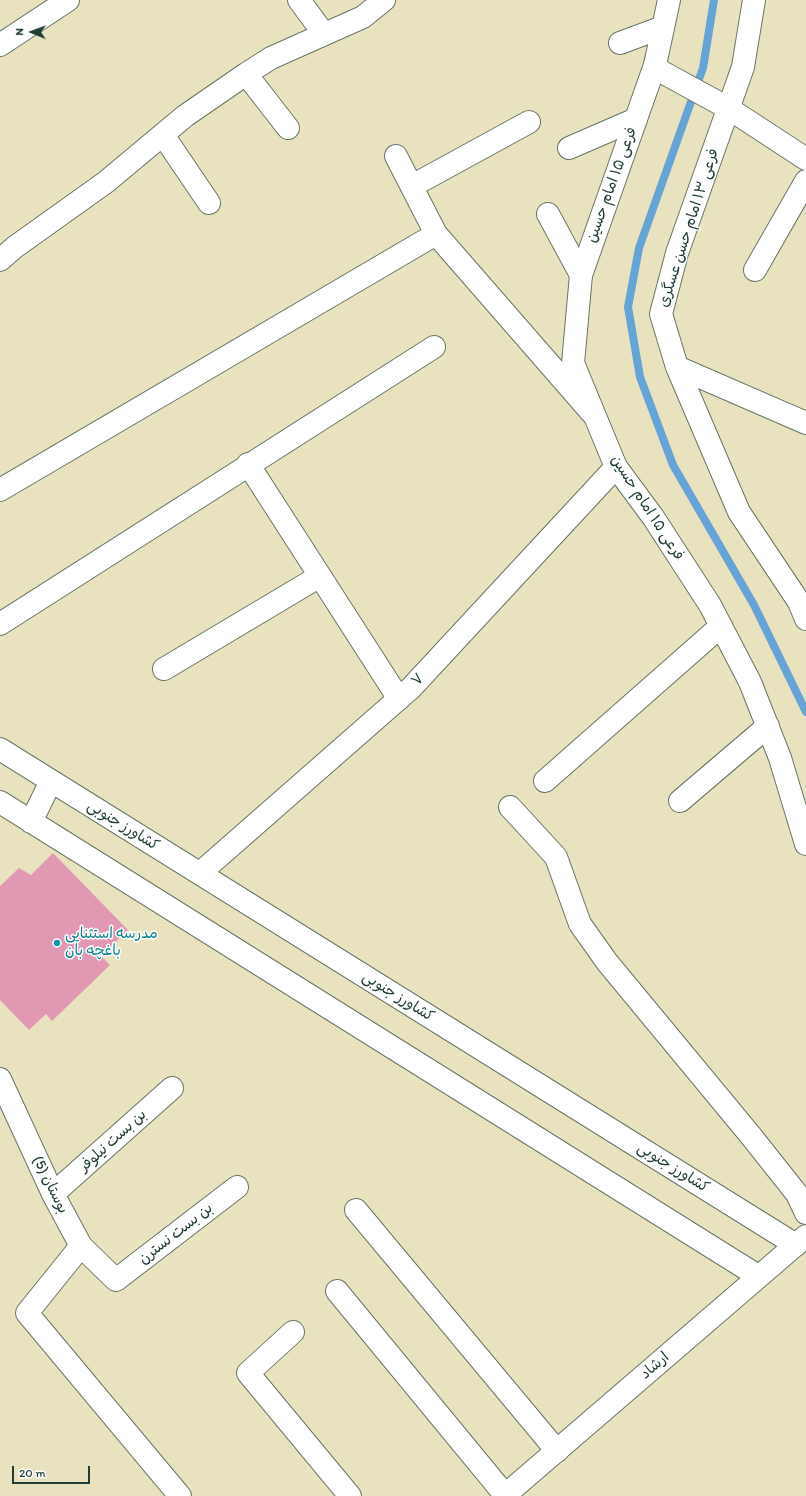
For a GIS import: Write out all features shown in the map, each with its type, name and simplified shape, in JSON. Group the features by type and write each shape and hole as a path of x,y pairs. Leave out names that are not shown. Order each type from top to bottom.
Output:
{"street":[{"path":"0,45 68,0"},
{"path":"299,0 324,34"},
{"path":"0,260 14,247 106,182 185,116 246,74 271,58 364,17 384,0"},
{"name":"فرعی ۱۵ امام حسین","path":"669,0 663,27 659,69 636,119 581,275 573,363 616,467 653,517 710,605 750,682 780,758 806,844"},
{"name":"فرعی ۱۳ امام حسن عسگری","path":"754,0 743,67 721,104 660,314 677,367 739,512 799,602 806,619"},
{"path":"620,43 663,27"},
{"path":"659,69 721,104 806,159"},
{"path":"246,74 288,128"},
{"path":"569,148 636,119"},
{"path":"412,186 529,122"},
{"path":"163,135 209,203"},
{"path":"396,156 436,234 596,417"},
{"path":"755,270 806,181"},
{"path":"548,214 581,275"},
{"path":"0,490 436,234"},
{"path":"0,624 248,464 434,347"},
{"path":"677,367 806,423"},
{"path":"248,464 399,699"},
{"name":"۷","path":"200,873 399,699 616,467"},
{"path":"164,669 320,576"},
{"path":"546,780 722,626"},
{"path":"680,801 768,726"},
{"name":"کشاورز جنوبی","path":"0,749 801,1241"},
{"path":"31,822 51,781"},
{"path":"0,802 758,1276"},
{"path":"510,807 556,857 580,924 607,962 797,1194 806,1213"},
{"name":"بوستان (5)","path":"0,1079 53,1194 81,1246 116,1280"},
{"name":"بن بست نیلوفر","path":"53,1194 172,1088"},
{"name":"بن بست نسترن","path":"116,1280 237,1187"},
{"path":"356,1210 557,1451"},
{"name":"ارشاد","path":"505,1495 758,1276 801,1241"},
{"path":"81,1246 27,1313 180,1496"},
{"path":"337,1291 505,1495"},
{"path":"293,1332 248,1373 350,1496"}],"building":[{"name":"مدرسه استثنایی باغچه بان","path":"53,853 128,930 101,956 110,965 52,1021 46,1014 29,1030 0,1000 0,886 19,868 31,875"}],"waterway":[{"path":"714,0 703,68 639,248 628,307 640,377 673,465 754,605 806,712"}],"place":[{"name":"مدرسه استثنایی باغچه بان","path":"57,943"}]}
